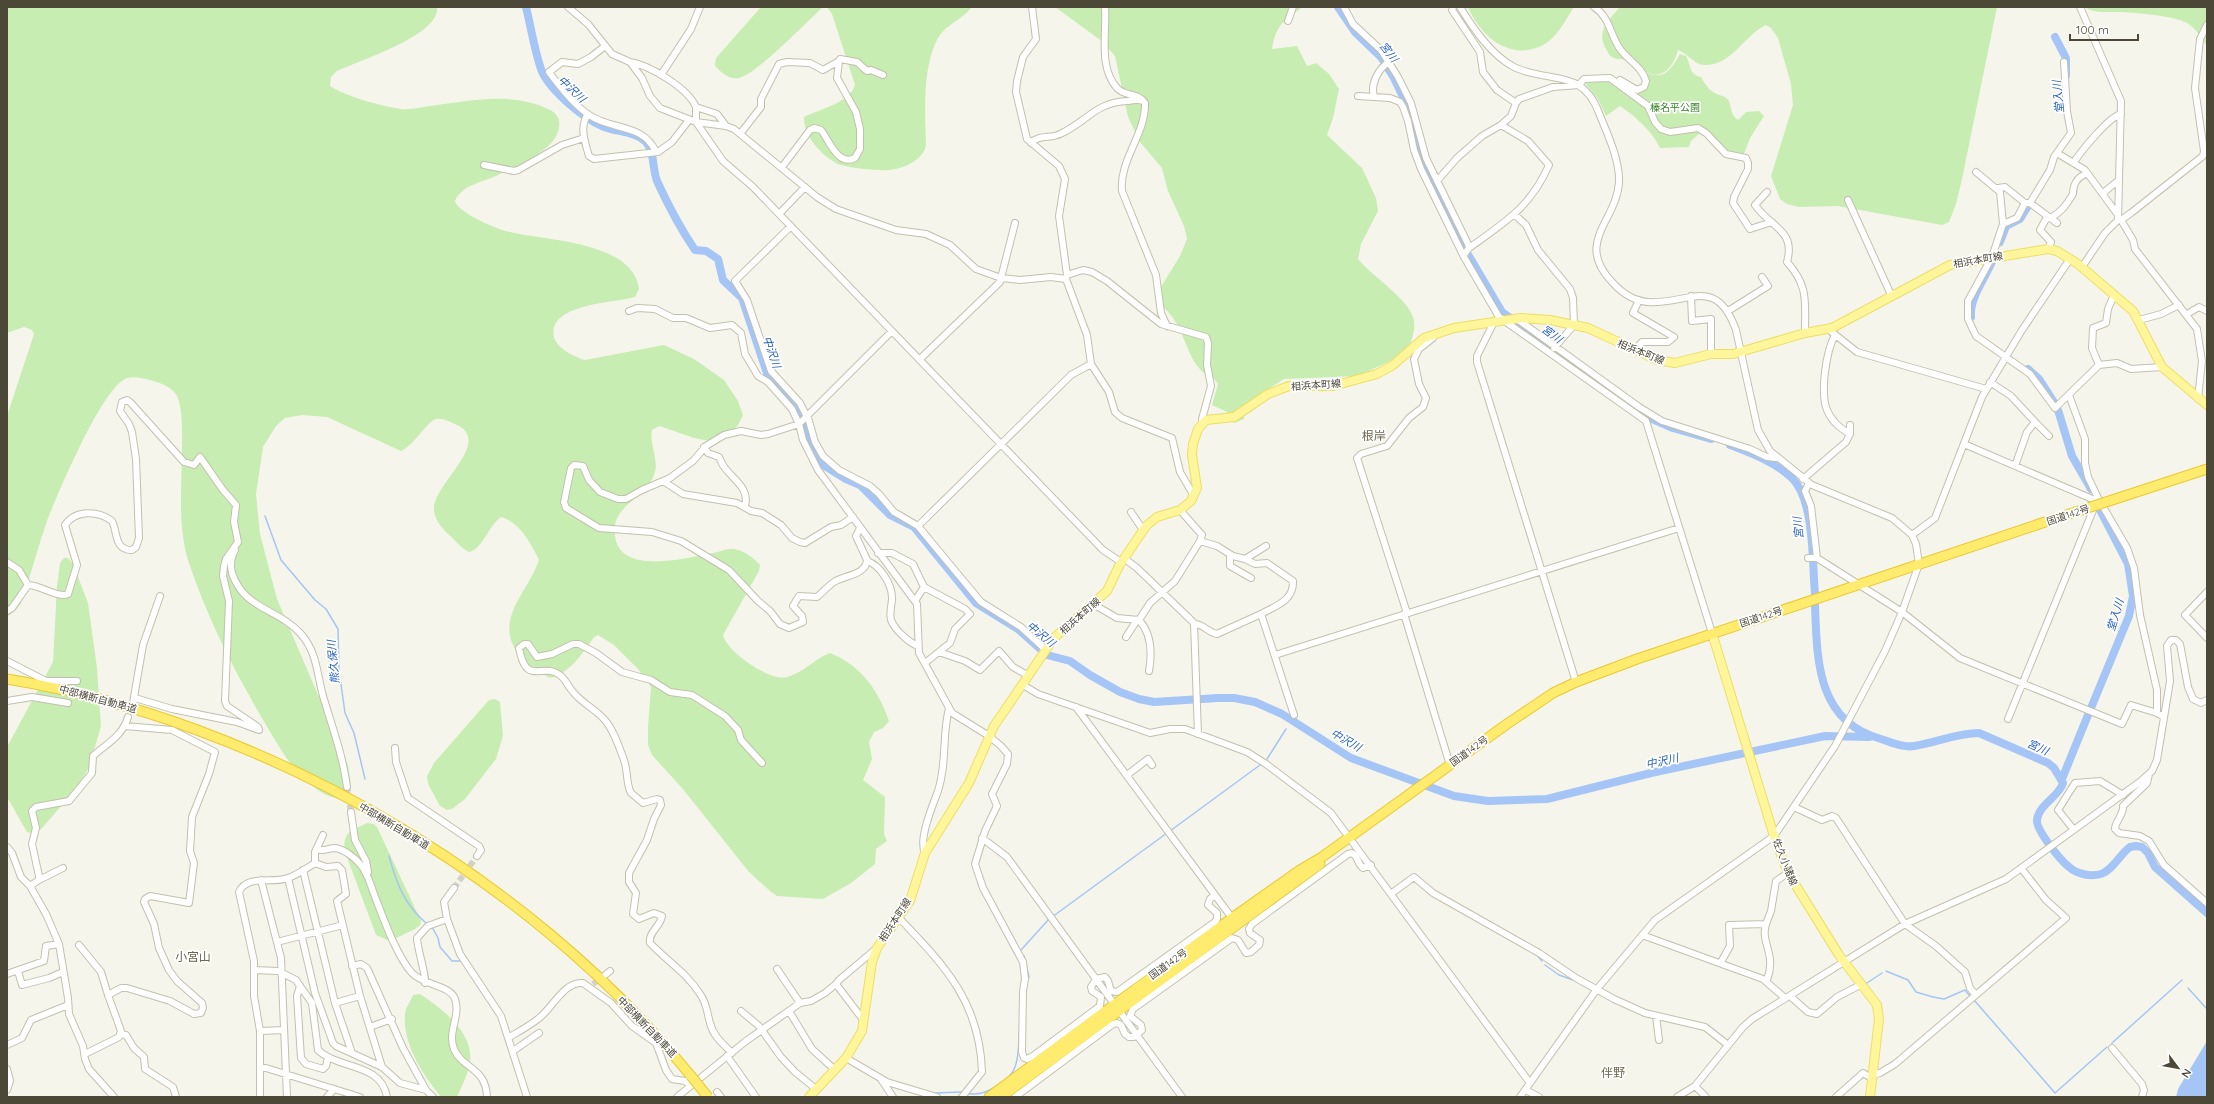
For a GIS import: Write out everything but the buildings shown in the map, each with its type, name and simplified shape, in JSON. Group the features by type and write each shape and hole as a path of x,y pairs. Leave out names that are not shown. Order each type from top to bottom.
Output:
{"highway":[{"name":"国道142号","path":"1001,1097 1232,918 1351,837 1553,693 1576,682 1712,633 1860,585 2054,519 2100,500 2207,469"},
{"name":"中部横断自動車道","path":"7,678 59,688 127,706 184,725 267,759 353,801 392,823 486,886 556,939 632,1011 690,1081 708,1097"},
{"name":"国道142号","path":"990,1097 1035,1058 1116,1007 1306,875 1344,846 1351,837"}],"main road":[{"name":"相浜本町線","path":"1203,422 1210,419 1234,417 1268,394 1289,386 1334,386 1382,372 1394,365 1424,338 1440,332 1511,319 1535,318 1592,330 1635,350 1671,364 1712,354 1741,352 1805,333 1831,332 1892,296 1950,265 2048,249"},
{"path":"2048,249 2058,251 2082,267 2133,311 2162,367 2186,385 2198,399 2207,405"},
{"path":"1194,496 1196,485 1192,450 1195,436 1203,422"},
{"name":"相浜本町線","path":"809,1097 846,1058 862,1031 872,962 877,948 910,901 925,853 969,784 994,726 1044,652 1061,631 1106,591 1143,530 1157,517 1180,510 1190,504 1194,496"},
{"name":"佐久小諸線","path":"1712,633 1774,836 1788,873 1815,920 1877,1005 1879,1014 1870,1097"}],"street":[{"path":"568,7 588,24 612,54 630,62 641,64 661,75 681,89 696,107 717,114 726,126"},
{"path":"661,75 691,29 700,7"},
{"path":"1032,7 1036,39 1023,57 1016,87 1025,136 1059,166 1064,173 1065,179 1059,216 1067,277 1088,335 1091,364 1107,388 1114,410 1118,416 1172,438 1180,472 1194,496"},
{"path":"1105,7 1106,60 1110,79 1122,92 1131,93 1145,104 1144,120 1122,180 1122,191 1156,274 1161,313 1167,326"},
{"path":"1288,21 1293,7"},
{"path":"1344,7 1353,24 1377,44 1387,64 1407,105 1436,186 1494,311 1511,319 1554,350 1646,421 1712,633"},
{"path":"1453,7 1452,10 1480,52 1484,72 1497,90 1516,103"},
{"path":"1460,7 1490,47 1509,64 1528,72 1560,77 1579,85 1587,92 1597,107 1619,173 1616,195 1598,236 1597,259 1602,269 1613,283 1630,296 1639,300 1658,302 1691,296 1715,300 1728,311 1736,330 1758,430 1766,447 1776,458 1806,481 1823,491 1892,518 1912,535 1916,544 1919,564 1902,612 1840,737 1774,836 1660,916 1642,935 1597,989 1520,1097"},
{"path":"1594,7 1604,15 1620,49 1638,67 1646,81 1644,87 1637,90 1619,79 1614,80"},
{"path":"2080,7 2122,101 2119,218"},
{"path":"2082,267 2105,233 2119,218 2203,156 2204,150 2195,88 2200,39 2207,25"},
{"path":"605,46 591,57 578,64 562,62 549,72 587,117 642,134 649,139 652,153"},
{"path":"740,134 761,107 761,99 780,64 787,62 810,63 823,70 840,59 857,62 867,71 871,70 883,75"},
{"path":"782,167 810,130 814,128 821,130 833,149 840,156 853,159 858,154 861,143 859,122 851,102 837,78 839,61"},
{"path":"630,62 642,78 650,96 660,108 696,122 726,126 740,134 825,203 843,212 892,229 920,232 943,241 950,245 976,268 1001,278 1020,280 1067,277 1083,270 1098,275 1156,321 1167,326 1202,335 1207,340 1207,366 1211,386 1202,419 1203,422"},
{"path":"2003,224 2016,218 2028,203 2050,170 2057,153 2072,130 2067,111 2064,62"},
{"path":"1374,96 1373,86 1387,64"},
{"path":"1436,186 1457,158 1482,136 1501,125 1511,116 1519,99 1553,87 1579,85 1584,79 1608,78 1614,80 1648,106 1654,122 1661,129 1670,132 1698,128 1706,133 1726,154 1746,158 1748,169 1734,197 1735,208 1742,216 1747,227 1752,230 1772,222"},
{"path":"1358,96 1374,96 1396,100 1407,105"},
{"path":"1032,143 1039,138 1062,134 1095,110 1108,104 1116,101 1143,101"},
{"path":"1407,105 1408,121 1414,150 1436,186"},
{"path":"696,107 696,122 723,161 744,178 1104,550 1137,568 1195,624 1200,624 1217,634 1261,614 1287,599 1290,594 1293,581 1266,563 1255,564 1245,559 1230,555 1217,546 1200,541"},
{"path":"2074,162 2082,150 2110,122 2121,114"},
{"path":"587,117 584,138 589,156 594,159 652,153 672,142 689,120"},
{"path":"1467,252 1515,215 1534,194 1549,165 1528,141 1501,125"},
{"path":"484,165 514,171 518,170 562,146 584,138"},
{"path":"2057,153 2085,170 2086,174 2103,193 2134,240 2135,249 2187,314 2197,329 2202,356 2198,399"},
{"path":"1976,172 1998,188 2001,195 2003,224 1992,257 1971,294 1967,313 1970,327 1976,336 2034,379 2054,408 2058,407 2099,365 2117,363 2131,369 2162,367"},
{"path":"2048,249 2051,242 2040,230 2049,218 2063,209 2074,194 2073,188 2076,181 2086,174"},
{"path":"2103,193 2119,180"},
{"path":"779,214 805,187"},
{"path":"1998,188 2005,187 2057,224"},
{"path":"1766,192 1755,205 1787,238 1791,249 1787,262 1799,274 1802,284 1805,333"},
{"path":"1848,200 1862,226 1892,296"},
{"path":"1515,215 1526,225 1538,250 1570,289 1573,298 1574,325 1554,350"},
{"path":"920,359 1001,278 1015,223"},
{"path":"790,226 737,277 735,283 747,300 771,372 800,403 803,420 803,440 815,466 915,601 918,611 919,653 949,708 952,713 989,736 1006,751 1008,760 993,790 993,796 997,806 982,838 975,864 994,911 1023,962 1025,979 1023,991 1022,1054 1027,1059 1035,1058 1100,1006 1101,997 1092,991 1091,987 1096,979 1104,977 1108,981 1111,991 1120,991 1216,922 1217,913 1208,905 1208,901 1214,896"},
{"path":"1912,535 1935,518 1986,388 2070,259"},
{"path":"1728,311 1768,286 1762,277"},
{"path":"2099,365 2091,344 2093,328 2106,323 2108,310 2114,295"},
{"path":"1691,296 1692,321 1711,319 1712,354"},
{"path":"1635,350 1642,342 1668,342 1674,337 1633,313 1639,300"},
{"path":"2139,320 2161,314 2179,305"},
{"path":"2187,314 2198,307 2207,311"},
{"path":"629,310 637,308 655,309 673,318 686,318 710,328 732,325 741,333 745,354 758,376 768,382 803,420 814,442 827,461 838,470 870,486 894,512 918,526 981,602 1021,627 1044,652"},
{"path":"1511,319 1554,350 1662,421 1750,449 1767,457 1776,458"},
{"path":"1494,322 1477,356 1476,362 1576,682"},
{"path":"867,561 860,572 834,582 817,597 799,596 793,606 802,616 803,622 795,627 786,628 780,624 770,611 729,570 681,541 652,532 599,528 564,505 571,468 576,464 583,466 589,480 600,492 618,499 632,497 642,490 663,481 693,461 704,447 730,434 743,431 761,435 768,434 803,420 892,331"},
{"path":"1440,332 1439,335 1425,343 1414,359 1419,384 1426,398 1425,405 1409,418 1387,446 1361,454 1357,458 1406,614 1450,765"},
{"path":"1850,434 1840,429 1832,419 1825,399 1828,351 1831,332 1857,352 1986,388"},
{"path":"918,526 1071,375 1091,364"},
{"path":"1990,382 2011,396 2050,436"},
{"path":"2069,395 2085,439 2087,473 2100,500 2127,548 2134,568 2140,615 2157,690 2157,713"},
{"path":"28,585 39,586 61,596 68,594 77,565 65,525 68,521 84,514 95,513 112,521 118,543 122,548 132,550 138,544 136,459 131,428 119,408 124,400 130,402 184,462 194,465 200,457 223,490 234,501 237,510 234,522 238,537 237,547 233,553 231,568 240,591 248,599 292,626 309,644 314,654 324,696 341,754 347,787"},
{"path":"2015,466 2027,432 2035,422"},
{"path":"1850,425 1850,434 1846,442 1806,481 1805,491 1812,506 1812,558 1860,585 1902,612 1960,658 2122,724 2131,705 2157,713 2164,717"},
{"path":"1964,444 2100,500"},
{"path":"704,447 708,453 719,457 725,469 739,482 745,496 745,506"},
{"path":"663,481 683,494 745,506 751,511 768,516 781,525 792,538 806,543 831,527 841,525 853,517"},
{"path":"2008,719 2100,500"},
{"path":"1126,637 1150,603 1164,593 1175,581 1200,541 1201,533 1187,520 1180,510"},
{"path":"1131,512 1143,530"},
{"path":"860,528 856,536 867,561 882,573 891,590 890,614 893,623 910,642 918,646"},
{"path":"1275,654 1679,528"},
{"path":"1245,559 1266,546"},
{"path":"160,596 143,645 134,700 237,722 259,730 258,727 227,706 225,701 229,601 223,576 226,559 237,547"},
{"path":"878,553 892,553 913,564 924,587 965,609 970,614 955,629 950,643 925,663"},
{"path":"1230,555 1230,566 1251,578"},
{"path":"7,562 19,570 28,585"},
{"path":"7,611 12,608 28,585"},
{"path":"915,601 924,587"},
{"path":"2207,592 2185,615 2207,638"},
{"path":"1093,604 1117,618 1138,620"},
{"path":"1261,614 1294,715"},
{"path":"1138,620 1147,634 1151,649 1149,671"},
{"path":"1195,624 1198,734"},
{"path":"2207,700 2201,703 2193,699 2188,687 2180,644 2176,640 2172,639 2168,644 2170,681 2157,760 2146,782 2123,806 2123,811 2114,827 2116,831 2140,836 2149,841 2164,865 2207,903"},
{"path":"756,1097 730,1054 715,1035 709,1022 704,999 680,969 650,943 649,938 662,916 654,914 639,919 633,914 636,893 629,882 629,873 647,840 654,819 661,805 660,800 657,799 643,803 631,793 624,760 611,729 605,720 574,694 557,673 549,671 535,672 526,667 519,648 524,644 528,644 537,657 540,657 552,654 573,644 579,644 596,653 622,672 651,680 670,692 692,695 725,716 738,730 741,740 762,763"},
{"path":"939,652 965,661 980,670 999,651 1016,669 1029,676"},
{"path":"7,661 46,681 77,681"},
{"path":"1023,685 1038,694 1150,733 1180,729 1198,734 1259,759 1332,813 1530,1083"},
{"path":"7,701 32,697 68,704"},
{"path":"1076,707 1214,896 1232,918"},
{"path":"925,853 923,849 926,827 941,781 949,708"},
{"path":"39,880 40,870 32,844 36,828 32,811 36,807 70,801 92,773 93,756 118,736 125,726 128,717"},
{"path":"108,994 123,988 170,1002 194,1014 201,1013 203,1008 202,1003 173,976 163,959 154,924 144,902 145,899 150,896 189,903 194,864 190,851 192,817 211,768 215,752 172,730 125,726"},
{"path":"395,748 398,771 408,798 479,846 481,850 477,856"},
{"path":"1127,775 1148,759 1152,765"},
{"path":"1677,1097 1694,1086 1749,1021 1905,924 1994,886 2124,795 2149,774"},
{"path":"2074,830 2058,810 2075,783 2100,781 2124,795"},
{"path":"2115,801 2123,806"},
{"path":"1794,807 1822,820 1832,816 1836,818 1905,924 1936,946 1965,972 1970,988 1975,994"},
{"path":"351,812 355,840 366,861 368,878"},
{"path":"315,863 315,852 318,849 322,834"},
{"path":"982,838 1007,857 1182,1097"},
{"path":"7,847 12,853 21,877 30,886 59,944 69,1014 89,1068 114,1097"},
{"path":"318,849 337,848 359,863 368,878 387,928 408,968 417,978 425,983 446,989 453,995 456,1005 456,1017 451,1033 454,1050 482,1077 487,1097"},
{"path":"1015,1097 1113,1024 1118,1023 1121,1025 1125,1034 1129,1038 1137,1035 1142,1030 1141,1026 1131,1018 1130,1014 1140,1004 1232,938 1238,940 1246,952 1254,950 1260,945 1260,940 1250,933 1249,929 1252,924 1348,854 1352,853 1356,855 1359,865 1363,868 1371,865"},
{"path":"268,1097 260,1097 260,1031 254,996 254,961 239,892 242,887 261,880 288,878 315,863"},
{"path":"315,863 326,867 338,866 342,870 346,894 337,902 360,996 382,1067"},
{"path":"30,886 63,868"},
{"path":"1836,1097 1863,1074 1873,1077 1895,1064 1975,994 2066,918 2046,900 2021,868"},
{"path":"303,870 335,1003 352,1052"},
{"path":"1767,980 1772,962 1765,934 1766,924 1771,911 1776,881 1788,873"},
{"path":"1392,893 1414,877 1433,893 1539,953 1576,978 1640,1011 1705,1027 1728,1045"},
{"path":"288,878 315,993 333,1043 336,1046 382,1067 400,1083 426,1090"},
{"path":"261,880 277,942 282,972 287,1097"},
{"path":"454,888 444,902 447,919 460,954 485,994 498,1010 527,1097"},
{"path":"899,918 942,965 965,999 974,1020 979,1039 982,1072 962,1097"},
{"path":"425,983 426,977 420,962 417,938 428,926 447,919"},
{"path":"1721,962 1730,946 1729,925 1766,924"},
{"path":"277,942 343,925"},
{"path":"1642,935 1721,962 1767,980 1808,1012 1817,1014 1837,997 1862,984"},
{"path":"7,974 44,961 46,946 59,944"},
{"path":"79,945 101,972 121,1034 126,1036 134,1048 144,1057 145,1069 172,1087 176,1097"},
{"path":"680,1096 690,1081 800,1003 811,1001 836,984 877,948"},
{"path":"352,966 361,964 367,968 392,1019 403,1048 426,1090 433,1097"},
{"path":"777,969 800,1003"},
{"path":"254,970 282,972 296,980 312,1003 318,1050 328,1058 346,1063 372,1074 380,1081 387,1097"},
{"path":"18,971 22,985 49,978 62,972"},
{"path":"508,1038 538,1020 550,1009 562,993 574,984 583,983 591,985 596,994 611,1003 636,1029 656,1043 666,1070 672,1079 690,1081"},
{"path":"836,984 864,1021"},
{"path":"300,986 297,996 301,1058 306,1064 323,1069 326,1066 328,1058"},
{"path":"335,1003 360,996"},
{"path":"7,1045 22,1038 31,1020 68,1005"},
{"path":"741,1011 762,1030 784,1061 816,1089"},
{"path":"789,1011 812,1049 834,1070"},
{"path":"1656,1016 1659,1040"},
{"path":"370,1027 392,1019"},
{"path":"260,1031 284,1030"},
{"path":"513,1052 539,1033"},
{"path":"85,1054 119,1037 121,1034"},
{"path":"2112,1048 2142,1084 2144,1090 2142,1097"},
{"path":"846,1058 881,1079 937,1097"},
{"path":"260,1068 266,1068 287,1074 360,1097"},
{"path":"7,1069 10,1081 7,1090"},
{"path":"881,1079 893,1097"},
{"path":"1694,1086 1706,1097"},
{"path":"327,1097 334,1089"},
{"path":"1526,1090 1539,1097"}],"green space":[{"path":"7,7 437,7 435,17 426,27 413,37 379,54 337,71 331,77 330,86 345,94 384,106 401,109 413,109 476,100 507,99 536,104 554,113 559,122 558,130 555,138 545,149 530,159 494,177 468,187 458,195 455,201 459,207 468,214 494,227 510,232 565,241 605,252 621,261 633,273 639,289 635,297 584,307 571,311 561,318 555,326 554,337 562,349 585,360 664,345 694,359 724,380 738,401 743,415 736,428 727,436 717,440 696,438 659,426 652,430 651,436 656,470 650,484 629,503 618,517 615,526 615,536 620,548 629,556 641,560 671,560 732,549 752,557 760,565 759,571 723,635 726,642 732,649 740,657 760,670 770,675 779,677 793,675 830,653 851,665 867,680 880,699 889,721 883,728 874,732 869,742 872,759 863,780 885,797 884,834 887,841 876,849 875,864 851,883 823,899 777,896 749,872 682,788 652,755 648,745 651,687 638,669 614,645 598,635 594,637 581,656 570,667 564,672 550,678 536,670 524,660 517,652 511,640 509,628 511,616 539,560 524,534 514,524 501,517 478,547 469,552 458,544 439,524 434,511 435,501 465,454 468,443 466,433 457,425 444,420 436,419 432,421 411,444 401,451 327,417 302,415 285,418 276,426 263,447 256,494 260,534 277,599 348,765 351,785 346,797 337,798 318,790 293,766 281,750 268,728 218,636 198,588 185,549 181,506 181,410 176,394 170,388 154,381 133,377 127,378 117,386 106,400 94,419 61,486 48,518 21,603 17,609 7,617 7,416 34,334 32,330 24,327 7,333"},
{"path":"761,7 827,7 822,8 769,58 757,67 739,78 729,77 715,66 716,58"},
{"path":"827,7 972,7 941,33 933,50 927,76 925,119 926,145 921,155 907,165 890,170 879,170 849,167 838,164 820,151 810,138 804,117 840,101 852,91 855,85 832,14"},
{"path":"1055,7 1300,7 1300,9 1281,25 1272,49 1297,46 1307,66 1316,63 1329,74 1339,89 1333,118 1327,135 1362,168 1376,198 1378,211 1361,244 1358,259 1404,302 1413,317 1413,335 1407,353 1358,376 1284,379 1244,405 1244,419 1234,423 1227,412 1212,405 1218,384 1211,375 1206,375 1198,367 1174,320 1157,302 1156,295 1180,256 1187,239 1184,226 1168,191 1162,168 1140,142 1128,117 1115,56 1103,42"},
{"path":"1468,7 1574,7 1561,28 1548,42 1531,49 1519,50 1508,48 1488,36 1473,18"},
{"path":"1620,7 1997,7 1962,179 1956,204 1949,222 1942,225 1838,206 1799,207 1787,204 1780,199 1771,176 1793,105 1791,84 1778,38 1771,28 1766,25 1758,30 1730,55 1722,61 1714,64 1701,65 1678,50 1675,59 1669,68 1661,74 1656,75 1645,71 1629,61 1612,57 1605,47 1602,35 1603,30 1608,20"},
{"path":"2084,7 2207,7 2207,46 2193,28 2187,23 2173,18 2124,12 2104,12"},
{"name":"榛名平公園","path":"1680,54 1686,56 1692,72 1701,77 1709,89 1728,99 1735,118 1738,120 1746,112 1759,111 1764,116 1750,138 1742,159 1724,157 1701,132 1691,141 1689,147 1660,148 1653,136 1643,125 1620,106 1606,116 1598,99 1585,83 1611,81 1631,88 1646,86 1642,71 1655,75 1663,74 1670,69"},
{"path":"64,558 68,558 73,564 88,603 97,668 101,726 89,768 74,791 43,827 37,832 32,833 27,832 7,797 7,747 53,662 57,586 60,563"},
{"path":"495,699 500,702 503,736 496,759 465,799 452,809 447,810 440,806 428,784 427,776 434,763 489,700"},
{"path":"367,823 374,824 377,827 421,921 420,925 415,929 390,941 376,935 345,852 344,845 346,836 352,830"},
{"path":"420,994 437,1006 454,1022 467,1041 470,1051 470,1062 457,1097 441,1097 420,1067 409,1044 406,1032 406,1009 413,995"}],"water":[{"path":"2207,1041 2207,1097 2176,1097 2178,1089"}],"waterway":[{"name":"中沢川","path":"526,7 534,46 541,69 558,94 585,117 607,128 635,135 645,141 648,145 652,155 657,181 674,216 695,250 706,251 718,259 723,280 742,298 768,376 796,405 807,438 817,457 825,466 846,479 860,485 890,515 914,527 976,603 1018,629 1047,655 1070,661 1090,675 1120,692 1139,699 1154,702 1234,698 1255,702 1282,714 1351,758 1454,796 1488,801 1547,799 1651,773 1825,736 1869,737"},
{"name":"宮川","path":"1338,7 1355,32 1381,57 1394,78 1405,101 1425,166 1463,246 1502,312 1650,418 1673,428 1711,439"},
{"name":"堂入川","path":"2055,37 2066,58 2066,76"},
{"name":"堂入川","path":"2000,242 2006,226 2020,219 2028,206"},
{"name":"堂入川","path":"1971,317 1972,303 1992,262"},
{"name":"堂入川","path":"2028,369 2039,379 2055,404"},
{"name":"堂入川","path":"2058,410 2072,456 2091,489"},
{"name":"宮川","path":"1730,445 1778,467 1792,478 1799,488 1805,501 1809,516 1815,594"},
{"name":"堂入川","path":"2091,708 2129,616 2133,596 2128,564 2098,506"},
{"name":"熊久保川","path":"265,516 281,560 315,600 326,609 338,629 339,670 345,713 354,733 365,779"},
{"name":"宮川","path":"1815,605 1817,647 1820,668 1825,687 1833,704 1844,719 1860,731 1906,746 1922,745 1971,733 1979,733 2048,763 2054,768 2063,783 2058,792 2041,809 2037,820 2040,831 2049,845 2065,863 2080,873 2088,875 2101,874 2113,866 2130,847 2142,847 2148,853 2155,867 2207,913"},
{"name":"堂入川","path":"2062,779 2088,715"},
{"path":"1267,759 1286,729"},
{"path":"1170,831 1260,765"},
{"path":"1052,917 1167,833"},
{"name":"熊久保川","path":"389,856 402,893 412,909 427,924"},
{"path":"1021,950 1049,919"},
{"name":"熊久保川","path":"432,927 438,938 440,947 452,961 462,961"},
{"path":"1536,954 1542,961"},
{"path":"1024,956 1029,977"},
{"path":"1545,965 1559,975 1576,981"},
{"path":"1886,971 1908,980 1916,992 1944,999 1965,990 1970,996"},
{"path":"1867,983 1882,973"},
{"path":"2112,1043 2182,980"},
{"path":"2188,988 2207,1009"},
{"path":"1974,1000 2055,1093 2107,1047"},
{"path":"967,1093 973,1094 987,1091 995,1088 1008,1078 1016,1063 1019,1033"},
{"path":"934,1093 961,1092"}],"tunnel":[{"path":"347,787 351,812"},
{"path":"454,888 477,856"},
{"path":"593,984 602,977"}],"district":[{"name":"根岸","path":"1374,435"},
{"name":"小宮山","path":"193,956"},
{"name":"伴野","path":"1613,1072"}]}
